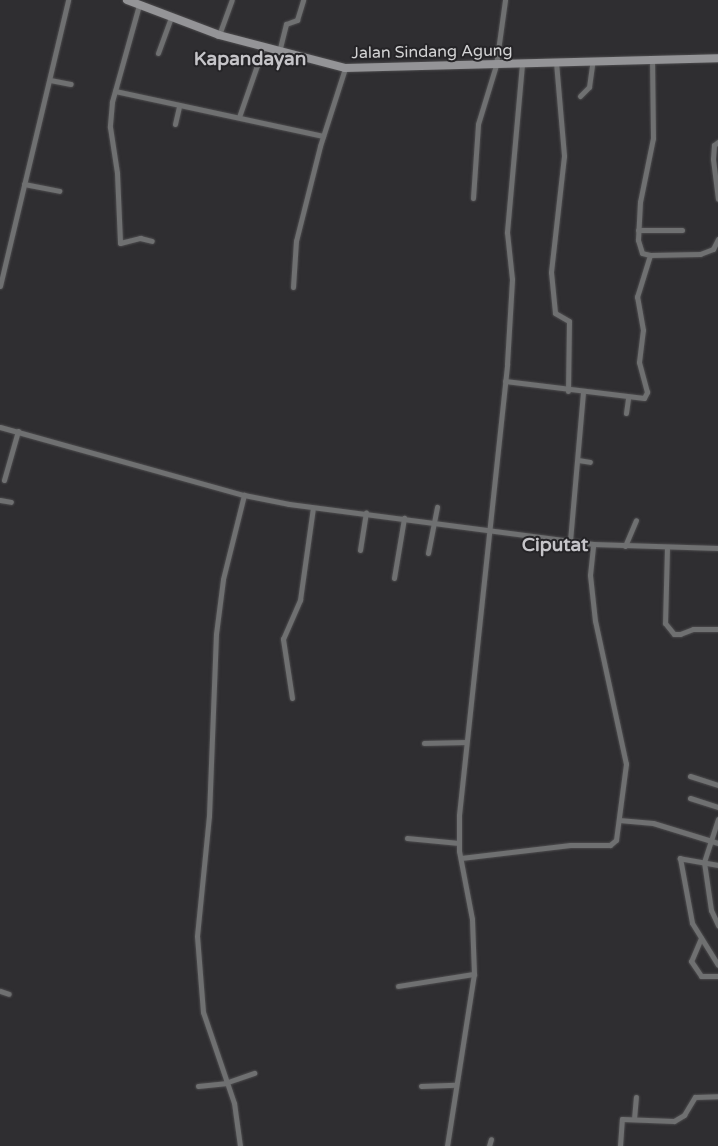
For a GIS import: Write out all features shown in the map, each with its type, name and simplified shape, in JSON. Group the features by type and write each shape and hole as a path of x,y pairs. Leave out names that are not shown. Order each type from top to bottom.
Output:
{"main road":[{"name":"Jalan Sindang Agung","path":"126,0 219,35 345,68 496,65 652,58 718,58"}],"street":[{"path":"0,286 68,0"},
{"path":"219,35 232,0"},
{"path":"279,52 286,24 297,20 303,0"},
{"path":"473,198 478,124 496,65 505,0"},
{"path":"139,5 109,119 117,173 120,243 140,238 152,241"},
{"path":"158,53 171,18"},
{"path":"239,117 263,48"},
{"path":"652,58 653,146 640,202 638,247 644,254 650,255 700,254 713,249 718,239"},
{"path":"580,96 589,87 593,60"},
{"path":"556,62 564,156 551,272 555,313 569,321 568,392"},
{"path":"448,1146 474,974 472,920 459,842 465,742 492,530 505,381 512,279 507,232 522,64"},
{"path":"293,287 296,241 323,136 345,68"},
{"path":"50,80 71,84"},
{"path":"116,91 179,107 239,117 323,136"},
{"path":"175,124 179,107"},
{"path":"718,142 714,145 718,198"},
{"path":"24,184 60,191"},
{"path":"638,230 682,230"},
{"path":"505,381 568,392 644,398 647,392 640,374 644,340 637,297 650,255"},
{"path":"570,541 583,393"},
{"path":"626,413 628,398"},
{"path":"0,428 18,431 244,495 313,508 366,512 593,544 667,548 718,548"},
{"path":"4,480 18,431"},
{"path":"578,460 590,462"},
{"path":"240,1146 234,1103 225,1083 203,1012 197,921 209,816 216,634 223,579 244,495"},
{"path":"0,500 11,502"},
{"path":"428,553 437,507"},
{"path":"292,698 289,663 282,653 283,636 300,600 313,508"},
{"path":"360,550 366,512"},
{"path":"394,578 404,518"},
{"path":"625,546 636,520"},
{"path":"461,858 570,845 610,845 616,840 626,764 595,621 590,575 593,544"},
{"path":"667,548 665,623 674,634 680,634 693,629 718,629"},
{"path":"424,743 465,742"},
{"path":"690,776 718,785"},
{"path":"690,798 718,807"},
{"path":"718,819 704,862 711,910 718,925"},
{"path":"619,820 653,822 718,843"},
{"path":"407,838 459,842"},
{"path":"718,865 680,858 692,923 718,965"},
{"path":"701,938 691,961 702,976 718,976"},
{"path":"398,986 474,974"},
{"path":"0,991 9,994"},
{"path":"198,1086 225,1083 254,1073"},
{"path":"421,1086 456,1085"},
{"path":"620,1146 620,1122 634,1119 674,1121 684,1116 695,1098 718,1096"},
{"path":"634,1119 636,1097"},
{"path":"489,1146 491,1139"}],"district":[{"name":"Kapandayan","path":"250,60"},
{"name":"Ciputat","path":"555,546"}]}
